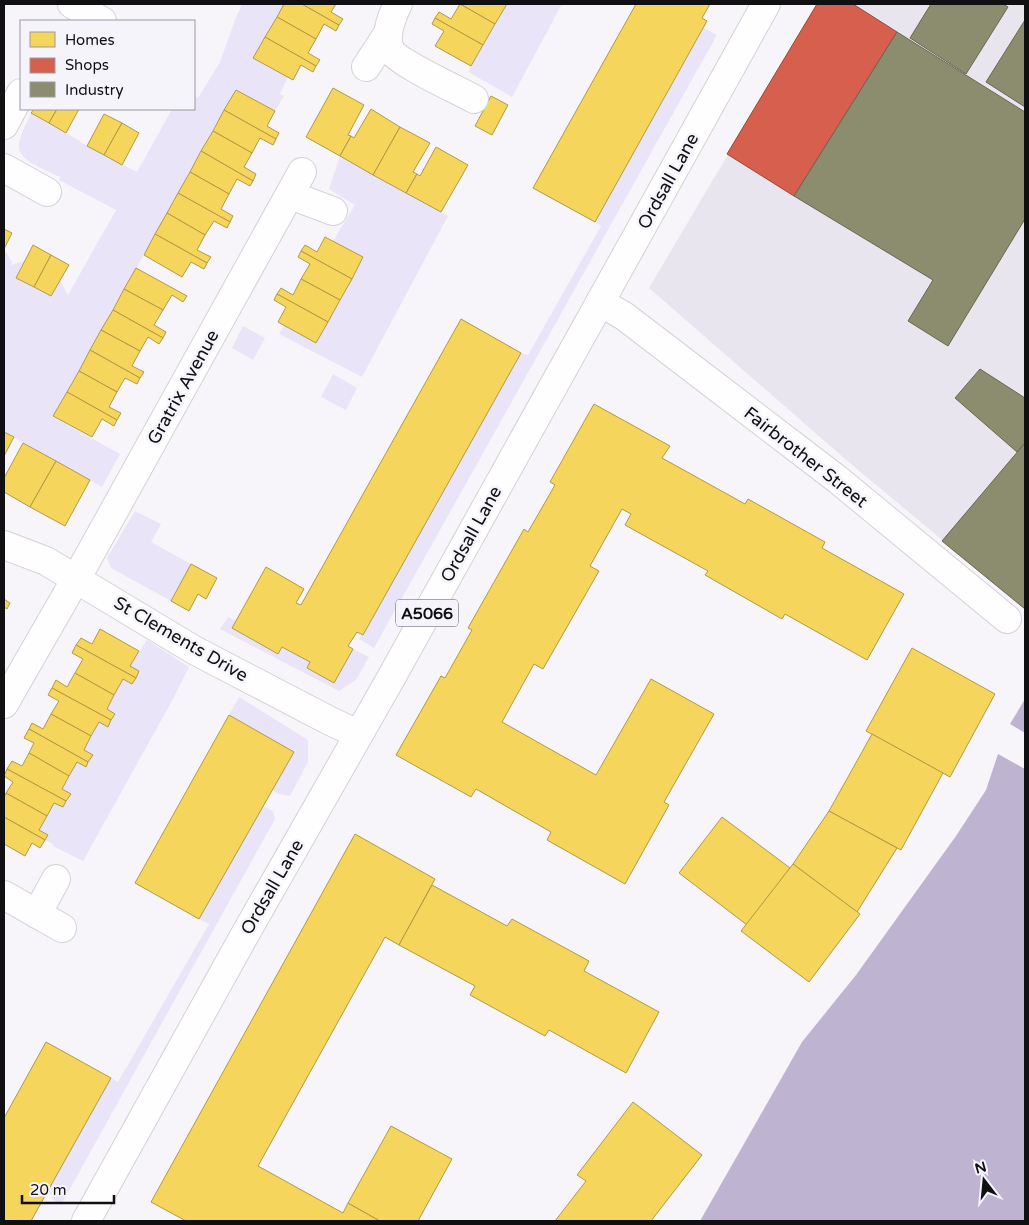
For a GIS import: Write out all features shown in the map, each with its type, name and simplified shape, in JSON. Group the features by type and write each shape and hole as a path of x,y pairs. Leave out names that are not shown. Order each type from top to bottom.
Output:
{"street":[{"path":"62,20 71,4 100,20"},
{"path":"366,67 387,35 398,4"},
{"name":"Ordsall Lane","path":"86,1221 766,4"},
{"path":"387,35 390,50 401,60 474,99"},
{"path":"4,125 20,95"},
{"path":"4,168 47,192"},
{"name":"Gratrix Avenue","path":"4,704 85,563 296,184 333,211"},
{"name":"Fairbrother Street","path":"600,302 624,316 837,479 1007,620"},
{"name":"St Clements Drive","path":"4,545 46,561 194,650 330,722 358,734"},
{"path":"37,914 56,879"},
{"path":"4,896 62,928"}],"shaded area":[{"path":"242,4 284,4 254,57 288,77 280,94 284,96 275,111 236,90 53,417 120,454 102,487 4,432 4,249 12,262 11,265 24,261 16,278 51,296 60,280 68,295 116,210 59,180 60,177 29,161 20,152 20,139 31,113 80,142 137,172 171,110 195,110 195,96 198,98 220,62"},
{"path":"507,4 562,4 512,97 468,72"},
{"path":"817,4 1025,4 1025,609 851,464 649,288"},
{"path":"704,28 717,35 374,648 359,639 521,353 528,355 601,226 595,222"},
{"path":"340,156 448,216 362,377 279,334 284,325 316,343 363,258 333,241 355,205 329,189"},
{"path":"243,326 265,338 253,360 232,348"},
{"path":"333,374 357,388 346,410 321,397"},
{"path":"135,511 161,524 151,542 191,564 171,601 111,568 107,558"},
{"path":"228,617 236,621 232,628 278,654 282,647 310,662 307,669 334,682 353,649 369,657 356,680 339,691 220,629"},
{"path":"147,640 189,667 83,861 53,846 53,844 45,840 47,834 39,830 54,803 63,807 71,794 62,789 77,762 86,767 92,755 84,750 99,722 108,727 115,714 107,709 123,679 132,684 139,671 130,666"},
{"path":"239,697 308,740 308,762 290,796 279,794 272,790 293,752 229,715"},
{"path":"1025,699 1025,733 1010,724"},
{"path":"998,754 1025,769 1025,1221 700,1221 802,1042 856,975 956,836 986,790"},
{"path":"263,806 273,811 275,819 61,1205 52,1199 53,1195 47,1192 111,1078 118,1082 209,924 199,919"}],"building: Homes":[{"path":"284,4 302,4 339,25 336,31 324,24 316,39 277,17"},
{"path":"302,4 336,4 331,12 343,19 339,25"},
{"path":"460,4 507,4 495,24"},
{"path":"460,4 495,24 483,45 435,18 439,12 451,19"},
{"path":"636,4 710,4 702,18 707,21 595,222 533,188"},
{"path":"277,17 316,39 308,53 320,60 316,66 265,37"},
{"path":"435,18 483,45 471,66 435,46 444,31 432,24"},
{"path":"265,37 316,66 313,72 301,65 293,80 253,58"},
{"path":"333,88 364,105 348,135 351,136 340,156 306,137"},
{"path":"236,90 275,111 267,126 279,133 276,139 224,110"},
{"path":"491,96 508,105 492,135 475,126"},
{"path":"371,109 400,127 373,175 340,156 351,136 354,138"},
{"path":"33,110 56,110 49,123 31,113"},
{"path":"56,110 78,110 66,133 49,123"},
{"path":"224,110 276,139 273,145 260,138 252,153 213,131"},
{"path":"104,114 122,123 104,155 87,146"},
{"path":"122,123 139,133 122,165 104,155"},
{"path":"400,127 430,143 413,172 417,174 406,193 373,175"},
{"path":"213,131 252,153 244,167 256,174 253,181 201,151"},
{"path":"436,147 468,165 441,212 406,193 417,174 420,176"},
{"path":"201,151 253,181 250,186 237,179 229,194 190,172"},
{"path":"190,172 229,194 221,209 233,216 230,222 178,193"},
{"path":"178,193 230,222 227,228 214,221 205,235 167,213"},
{"path":"167,213 205,235 197,250 211,257 207,263 155,234"},
{"path":"4,229 12,233 4,249"},
{"path":"155,234 207,263 204,269 191,262 182,277 144,255"},
{"path":"325,237 363,257 352,279 301,251 305,245 317,252"},
{"path":"33,245 51,255 34,287 16,278"},
{"path":"301,251 352,279 340,300 301,279 310,264 298,257"},
{"path":"51,255 69,265 51,296 34,287"},
{"path":"136,268 187,296 183,302 172,295 163,310 124,289"},
{"path":"301,279 340,300 328,322 277,294 281,288 293,295"},
{"path":"124,289 163,310 154,325 166,332 163,338 113,310"},
{"path":"277,294 328,322 316,343 278,322 286,307 274,300"},
{"path":"113,310 163,338 159,344 148,337 140,351 101,330"},
{"path":"461,319 521,353 363,635 357,632 348,646 353,649 334,683 307,668 310,662 282,647 278,654 232,628 266,567 304,589 296,603 301,605"},
{"path":"101,330 140,351 132,366 144,372 140,378 90,350"},
{"path":"90,350 140,378 137,384 125,378 117,392 79,371"},
{"path":"79,371 117,392 109,407 121,413 117,420 67,392"},
{"path":"67,392 117,420 114,426 102,419 92,437 53,416"},
{"path":"594,404 670,446 662,458 745,504 748,499 825,542 822,548 904,594 867,660 785,614 782,619 705,575 708,571 625,525 631,514 622,509 590,566 599,571 543,669 534,664 502,722 596,775 651,679 714,714 664,802 669,805 625,884 547,840 551,832 476,789 471,797 396,755 441,676 445,678 472,630 468,628 524,529 528,532 555,485 550,482"},
{"path":"4,432 14,437 4,456"},
{"path":"23,443 56,461 30,507 4,492 4,478"},
{"path":"56,461 90,480 65,526 30,507"},
{"path":"191,564 217,578 206,599 198,594 189,611 171,601"},
{"path":"4,599 10,603 7,609 4,607"},
{"path":"100,629 139,651 130,666 139,671 136,678 76,645 81,638 92,644"},
{"path":"76,645 136,678 132,684 123,679 114,695 75,673 83,659 72,653"},
{"path":"912,648 995,694 950,777 866,731"},
{"path":"75,673 114,695 107,709 115,714 111,720 52,688 56,680 67,687"},
{"path":"52,688 111,720 108,727 99,722 91,736 51,714 59,701 48,695"},
{"path":"51,714 91,736 84,750 93,755 88,762 29,729 32,723 43,729"},
{"path":"229,715 294,752 199,919 135,883"},
{"path":"29,729 88,762 86,767 77,762 69,776 29,753 34,743 24,738"},
{"path":"872,734 943,773 901,850 829,811"},
{"path":"29,753 69,776 62,789 71,794 66,801 7,769 12,761 22,766"},
{"path":"7,769 66,801 63,807 54,803 47,816 6,793 13,782 4,776"},
{"path":"6,793 47,816 39,830 48,835 45,840 4,817 4,798"},
{"path":"829,811 897,848 857,912 793,864"},
{"path":"4,817 45,840 40,848 32,843 25,856 4,844"},
{"path":"722,817 790,868 747,925 679,873"},
{"path":"355,834 435,879 399,945 385,937 258,1166 343,1213 348,1203 380,1221 186,1221 151,1202"},
{"path":"793,864 860,914 809,982 741,931"},
{"path":"432,885 507,926 512,919 589,961 584,971 659,1012 626,1073 549,1030 545,1036 470,995 475,986 399,945"},
{"path":"46,1042 111,1078 31,1221 4,1221 4,1118"},
{"path":"633,1102 702,1155 651,1221 555,1221 586,1181 577,1175"},
{"path":"391,1126 452,1159 418,1221 380,1221 348,1203"}],"building: Shops":[{"path":"817,4 853,4 897,32 794,196 727,154"}],"building: Industry":[{"path":"931,4 1003,4 1008,7 966,74 910,38"},
{"path":"1025,20 1025,107 986,82"},
{"path":"897,32 1025,112 1025,219 948,346 908,321 933,280 794,196"},
{"path":"980,369 1025,398 1025,443 1017,452 955,398"},
{"path":"1025,443 1025,609 942,541"}]}
